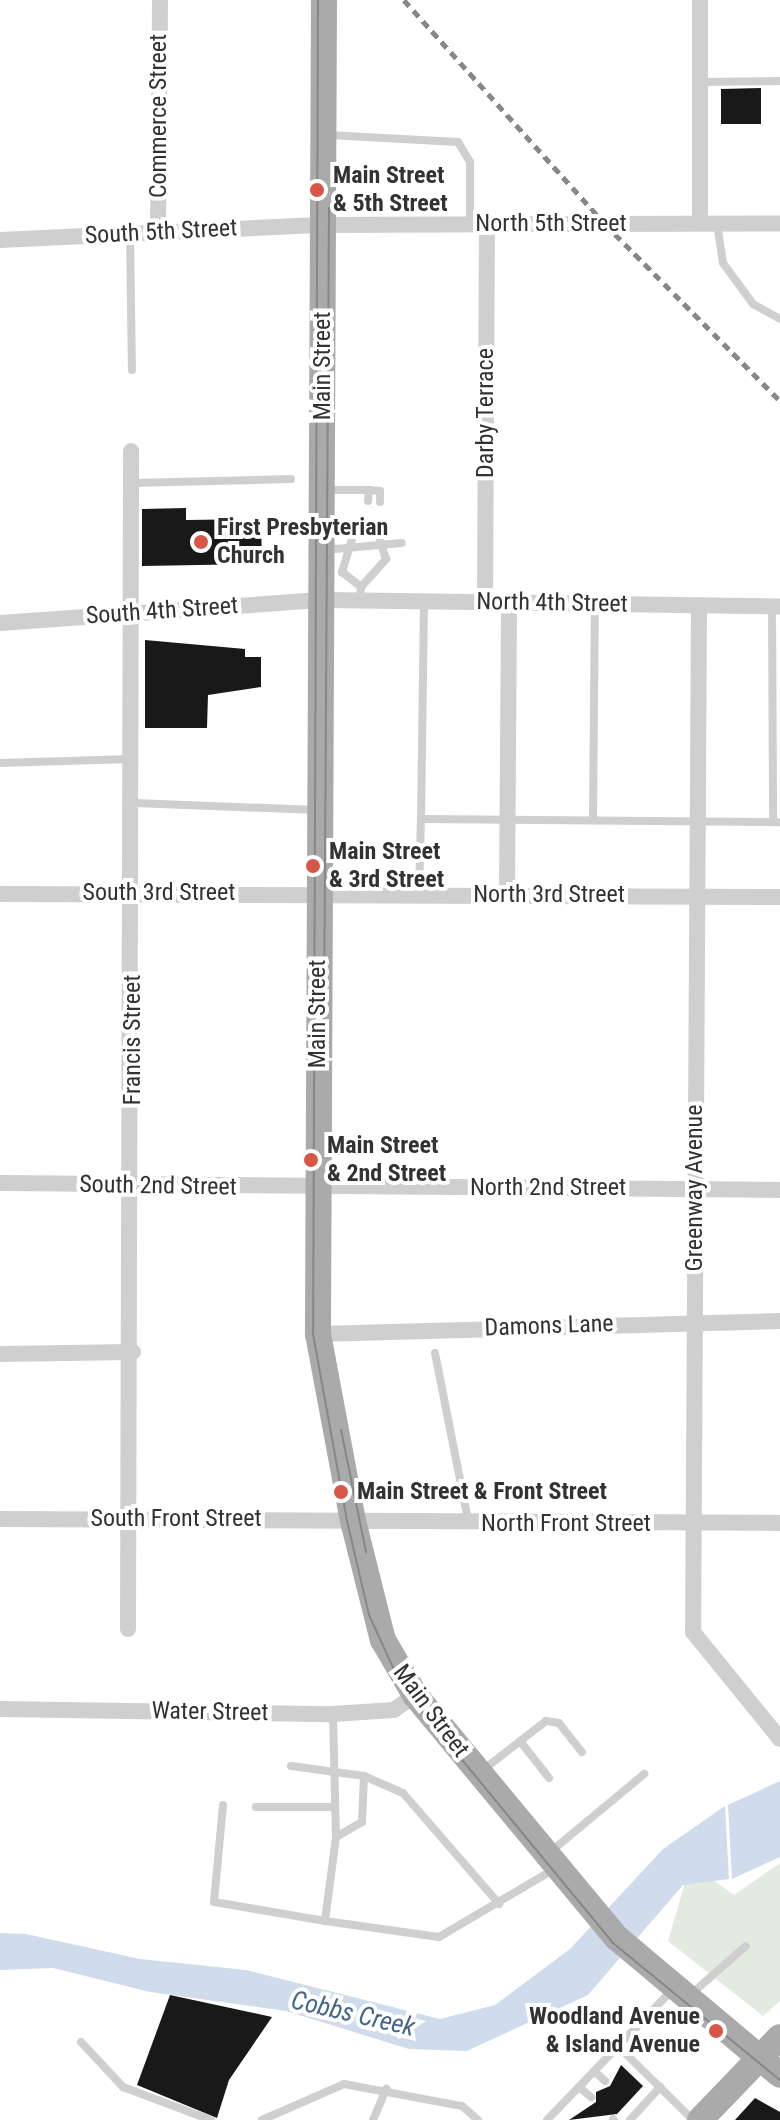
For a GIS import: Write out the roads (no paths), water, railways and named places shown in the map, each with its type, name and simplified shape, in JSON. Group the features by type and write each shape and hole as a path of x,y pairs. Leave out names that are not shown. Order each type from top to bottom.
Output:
{"main road":[{"name":"Main Street","path":"324,0 324,550 316,1187 318,1334 353,1521 383,1640 415,1695 617,1938 651,1971 780,2075"},
{"path":"700,2120 780,2037"}],"street":[{"name":"Commerce Street","path":"158,231 160,0"},
{"path":"700,0 709,223"},
{"name":"North 5th Street","path":"323,225 780,223"},
{"name":"Darby Terrace","path":"478,224 485,602"},
{"name":"South 5th Street","path":"0,240 323,225"},
{"name":"Francis Street","path":"128,1629 133,1352 136,612 131,451"},
{"name":"North 4th Street","path":"323,600 361,593 424,601 776,606"},
{"name":"South 4th Street","path":"0,623 323,600"},
{"path":"507,895 509,602"},
{"name":"Greenway Avenue","path":"699,605 693,1632 780,1739"},
{"name":"South 3rd Street","path":"0,894 319,894"},
{"name":"North 3rd Street","path":"319,894 780,897"},
{"name":"South 2nd Street","path":"0,1183 316,1187"},
{"name":"North 2nd Street","path":"316,1187 780,1190"},
{"name":"Damons Lane","path":"318,1334 695,1320 780,1321"},
{"path":"0,1354 133,1352"},
{"name":"South Front Street","path":"0,1519 131,1517 353,1521"},
{"name":"North Front Street","path":"353,1521 469,1524 780,1523"},
{"name":"Water Street","path":"0,1709 333,1714 394,1710 415,1695"}],"lane":[{"path":"701,82 780,81"},
{"path":"323,135 458,142 470,162 478,224"},
{"path":"709,223 723,263 753,304 780,319"},
{"path":"130,233 132,370"},
{"path":"132,483 291,479"},
{"path":"323,490 380,491 380,502"},
{"path":"353,490 353,501"},
{"path":"368,501 369,490"},
{"path":"353,536 342,572 361,593 386,559 380,540"},
{"path":"324,550 351,548 366,539 402,543"},
{"path":"419,894 424,601"},
{"path":"593,820 595,604"},
{"path":"421,819 776,822 776,606"},
{"path":"0,763 134,759"},
{"path":"134,803 321,810"},
{"path":"435,1353 469,1524"},
{"path":"325,1921 336,1837 331,1807 333,1714"},
{"path":"480,1773 552,1720 582,1752"},
{"path":"520,1741 549,1778"},
{"path":"291,1766 331,1766 403,1793 499,1904"},
{"path":"223,1805 214,1902 439,1937 499,1904 552,1862 644,1774"},
{"path":"336,1837 362,1822 364,1776"},
{"path":"256,1807 331,1807"},
{"path":"548,2120 618,2046 679,1994 746,1946"},
{"path":"81,2042 123,2087 211,2120"},
{"path":"618,2046 693,2120"},
{"path":"594,2071 605,2081"},
{"path":"262,2120 344,2084 386,2089 462,2106 478,2120"},
{"path":"579,2087 591,2097"},
{"path":"630,2120 660,2087"},
{"path":"373,2120 386,2089"},
{"path":"627,2103 637,2112"}],"water":[{"path":"780,1781 780,1857 732,1879 728,1805"},
{"name":"Cobbs Creek","path":"725,1806 729,1879 683,1885 588,1995 467,2051 409,2049 286,2011 150,1992 53,1968 0,1970 0,1933 26,1934 140,1959 246,1970 440,2019 495,2005 570,1949 663,1849"}],"tram line":[{"path":"318,0 313,1334 347,1521 369,1615 402,1687 613,1943 780,2080"},
{"path":"324,1028 329,208"},
{"path":"341,1430 366,1552"}],"railway":[{"path":"404,0 605,224 780,401"}],"place":[{"name":"Main Street & 5th Street","path":"317,190"},
{"name":"First Presbyterian Church","path":"201,542"},
{"name":"Main Street & 3rd Street","path":"313,866"},
{"name":"Main Street & 2nd Street","path":"311,1160"},
{"name":"Main Street & Front Street","path":"341,1492"},
{"name":"Woodland Avenue & Island Avenue","path":"716,2031"}]}
